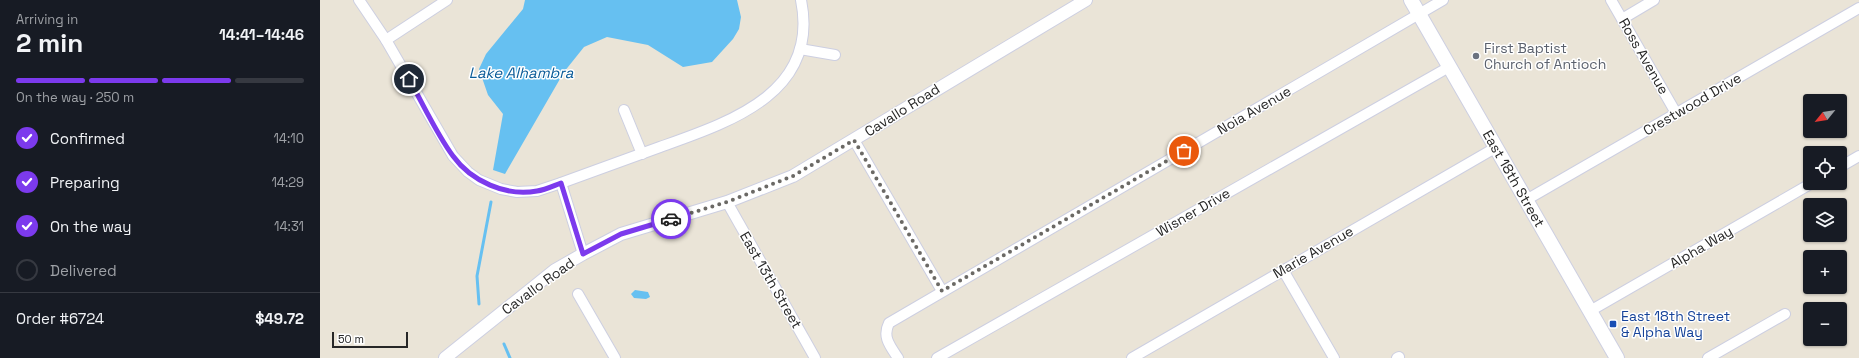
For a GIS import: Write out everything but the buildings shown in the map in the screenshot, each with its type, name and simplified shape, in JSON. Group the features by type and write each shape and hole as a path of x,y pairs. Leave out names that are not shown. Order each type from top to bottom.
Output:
{"main road":[{"name":"East 18th Street","path":"1411,0 1617,358"}],"street":[{"path":"359,0 386,40 453,156 468,172 479,180 501,189 517,192 537,191 718,127 756,106 784,82 800,49 804,18 801,0"},
{"path":"386,40 447,0"},
{"name":"Cavallo Road","path":"445,358 555,270 583,254 621,234 727,202 793,176 854,140 938,87 1086,0"},
{"name":"Noia Avenue","path":"898,358 886,338 885,330 889,323 1443,0"},
{"name":"Ross Avenue","path":"1611,0 1676,113"},
{"path":"1622,19 1654,0"},
{"name":"Crestwood Drive","path":"1526,200 1859,8"},
{"path":"800,49 835,55"},
{"name":"Wisner Drive","path":"937,358 1449,67"},
{"path":"624,110 642,154"},
{"path":"854,140 942,291"},
{"name":"Marie Avenue","path":"1132,358 1495,148"},
{"path":"1847,163 1859,156"},
{"path":"561,183 583,254"},
{"name":"Alpha Way","path":"1590,311 1803,188"},
{"name":"East 13th Street","path":"727,202 815,358"},
{"path":"1283,270 1334,358"},
{"path":"578,294 615,358"},
{"path":"1708,358 1785,314"}],"water":[{"name":"Lake Alhambra","path":"525,0 737,0 741,17 739,29 733,39 712,62 683,67 648,45 607,37 584,47 564,72 505,174 493,170 503,114 488,95 479,69 486,54 523,9"},
{"path":"635,290 648,292 650,297 646,299 634,298 631,294"}],"waterway":[{"path":"479,304 477,276 491,202"},
{"path":"504,344 510,358"}],"way so far":[{"path":"671,219 727,202 793,176 854,140 942,291 1184,151"}],"place":[{"name":"First Baptist Church of Antioch","path":"1476,56"},
{"name":"East 18th Street & Alpha Way","path":"1613,324"}],"route":[{"path":"409,79 453,156 468,172 479,180 501,189 517,192 537,191 561,183 583,254 621,234 671,219"}]}
